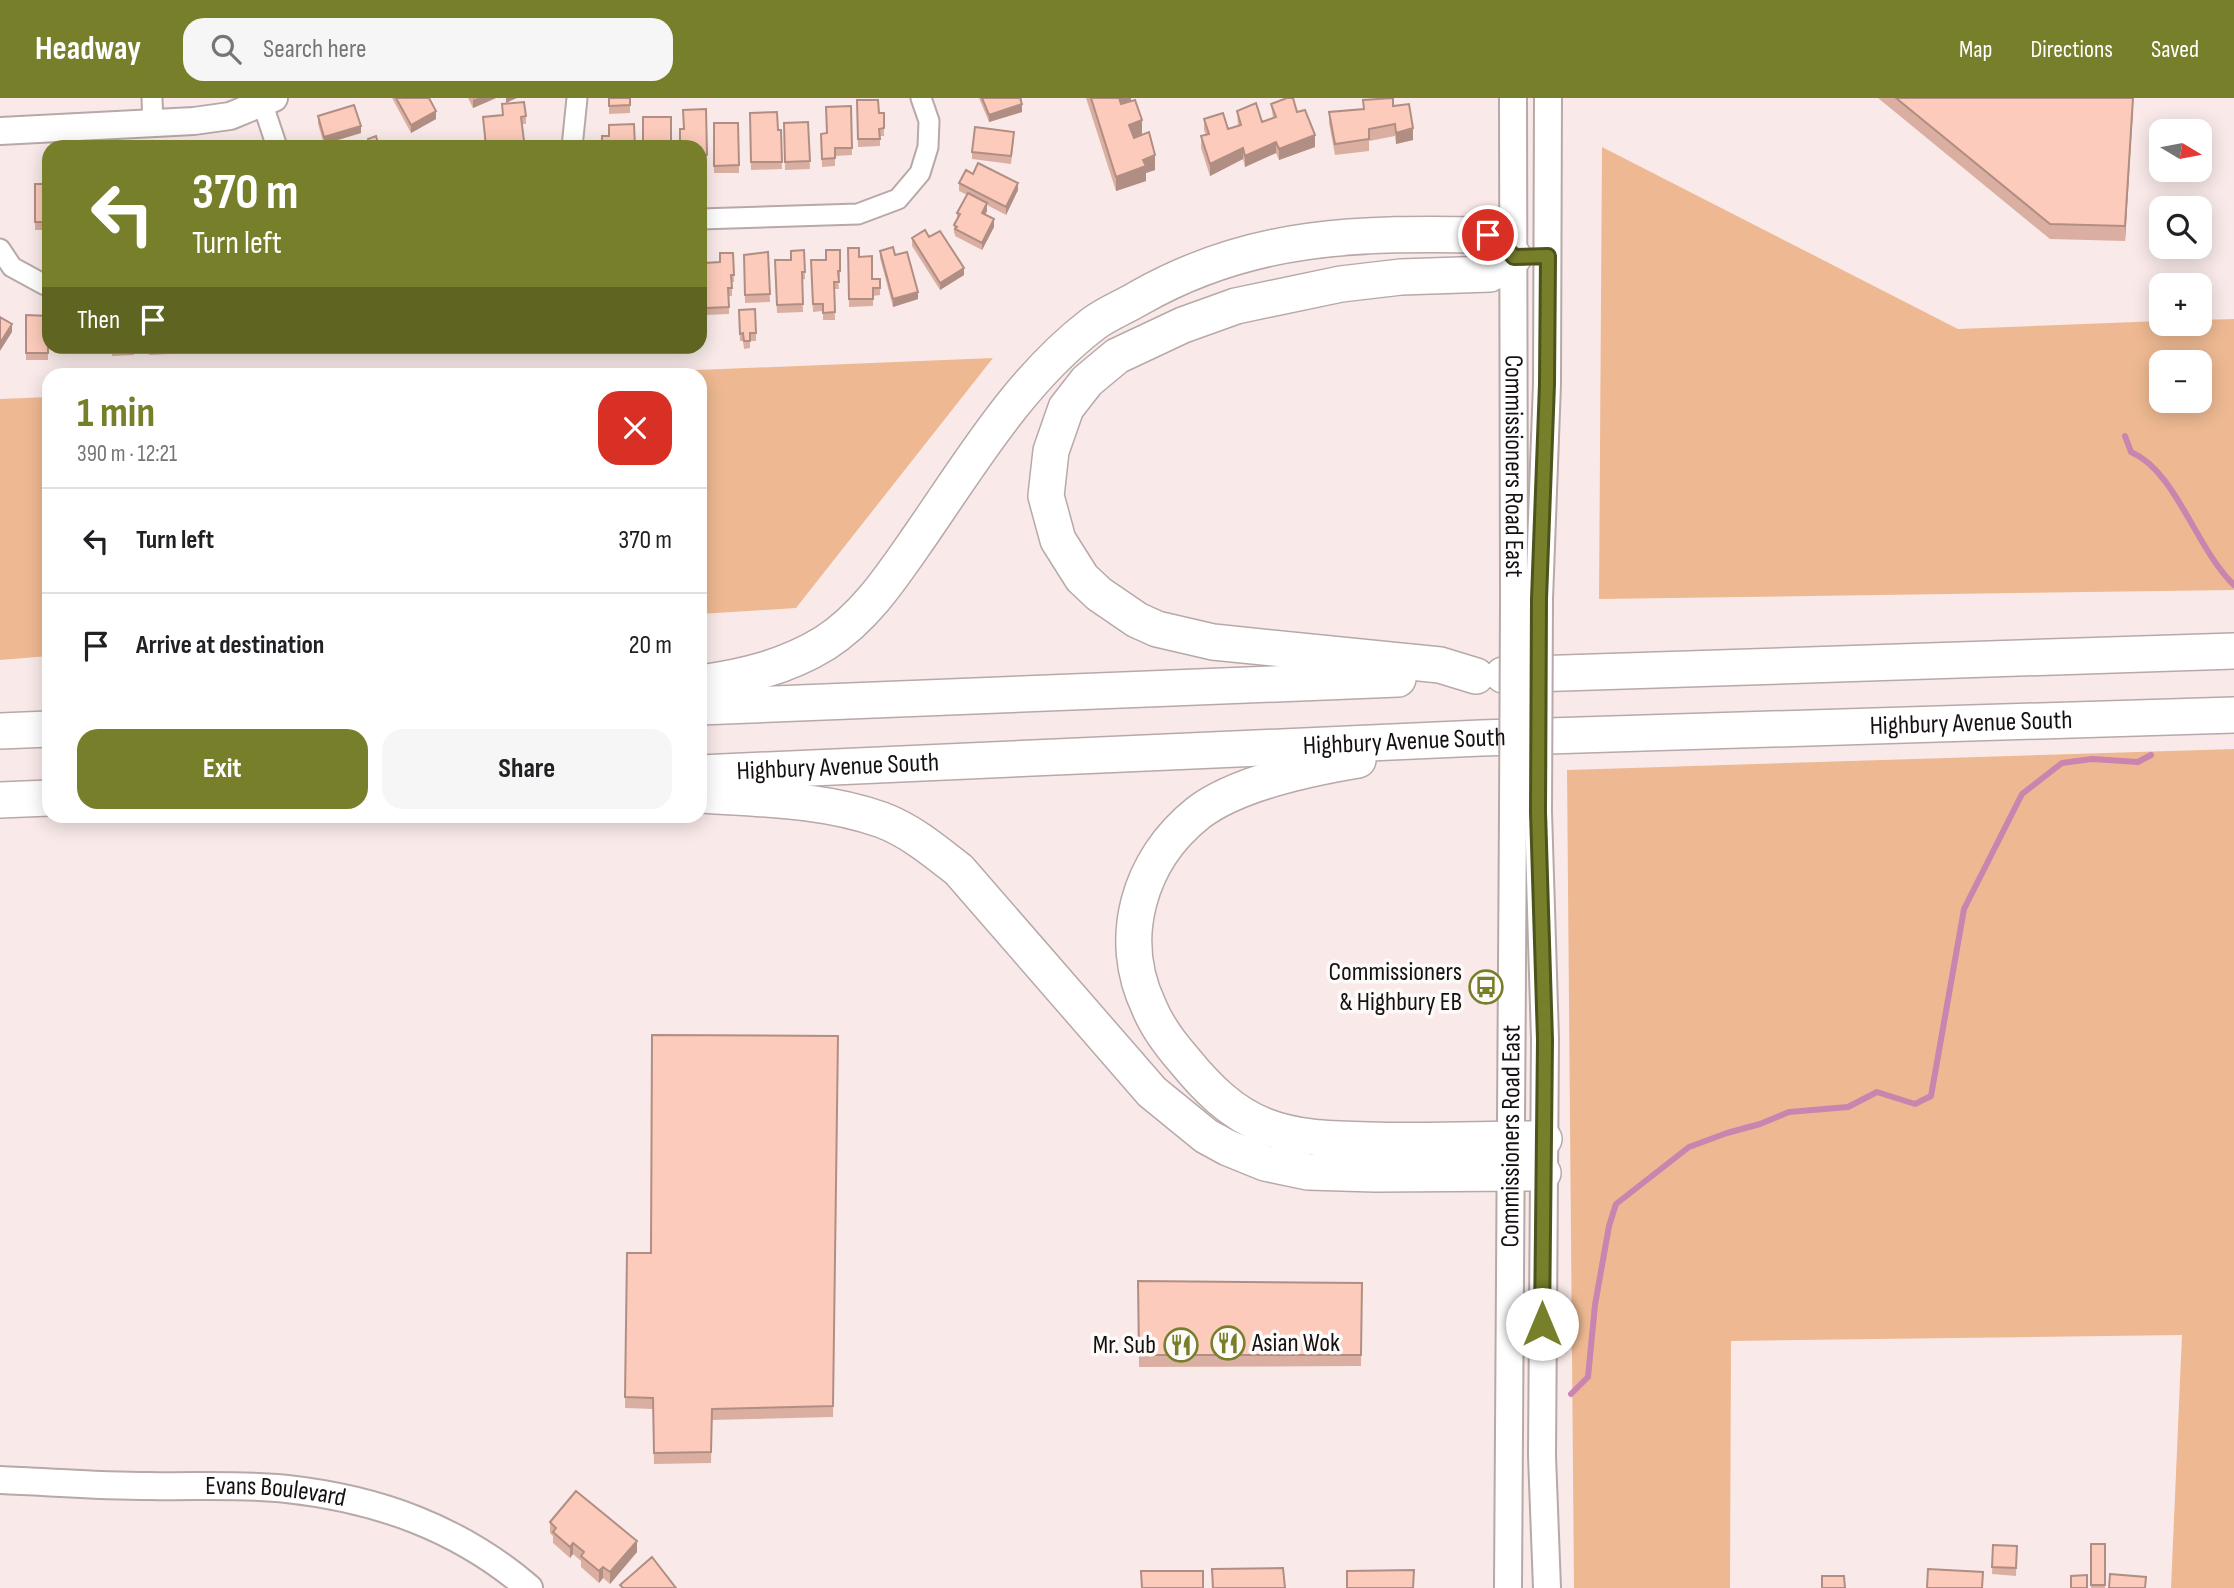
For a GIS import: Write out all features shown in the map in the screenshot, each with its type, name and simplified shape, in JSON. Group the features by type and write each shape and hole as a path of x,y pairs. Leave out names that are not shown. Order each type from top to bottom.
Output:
{"highway":[{"path":"707,682 773,668 824,643 852,623 883,590 1000,422 1043,369 1094,323 1163,284 1226,258 1284,244 1337,237 1393,234 1488,235 1500,242 1514,257 1490,274 1401,276 1280,295 1236,306 1183,325 1117,356 1087,381 1066,408 1051,451 1046,496 1058,540 1082,579 1136,620 1157,629 1213,642 1440,665 1476,676"},
{"path":"707,707 1476,676 2234,651"},
{"name":"Highbury Avenue South","path":"707,773 1481,738 2234,715"},
{"path":"0,731 42,729"},
{"path":"1481,738 1282,777 1228,796 1199,813 1165,846 1151,867 1135,916 1134,947 1147,1005 1160,1029 1195,1074 1228,1106 1262,1125 1285,1133 1326,1139 1527,1139"},
{"path":"707,795 795,801 840,808 884,821 924,842 959,870 1152,1092 1206,1136 1228,1148 1265,1163 1308,1171 1363,1174 1526,1174"},
{"path":"0,800 42,798"}],"main road":[{"name":"Commissioners Road East","path":"1507,1588 1527,1139 1527,600 1514,257 1513,98"},
{"name":"Commissioners Road East","path":"1527,600 1547,384 1548,98"},
{"path":"0,131 153,125 230,116 268,100"},
{"path":"1514,257 1548,256"},
{"name":"Commissioners Road East","path":"1526,1174 1547,1588"},
{"name":"Evans Boulevard","path":"0,1480 136,1486 286,1488 357,1501 419,1519 453,1535 529,1588"}],"street":[{"path":"152,98 153,125"},
{"path":"573,140 577,98"},
{"path":"707,219 858,214 898,199 920,173 928,147 929,121 921,98"},
{"path":"268,100 276,140"},
{"path":"0,249 12,267 42,283"}],"shaded area":[{"path":"1602,147 1958,329 2149,321 2149,336 2212,336 2212,320 2234,319 2234,590 1599,599"},
{"path":"993,358 796,608 707,614 707,370"},
{"path":"42,397 42,657 0,660 0,399"},
{"path":"2234,749 2234,1588 2171,1588 2182,1335 1731,1341 1730,1588 1574,1588 1567,770"}],"building":[{"path":"396,98 429,98 436,111 411,125"},
{"path":"609,98 630,98 630,105 609,106"},
{"path":"982,98 1020,98 1022,104 989,115"},
{"path":"1091,98 1119,98 1121,104 1135,100 1142,120 1129,125 1134,138 1149,132 1155,155 1143,160 1146,166 1116,177"},
{"path":"1293,98 1297,112 1305,110 1315,135 1279,149 1276,142 1245,156 1243,148 1210,164 1201,136 1209,134 1204,119 1223,113 1228,129 1241,125 1237,111 1256,103 1262,122 1276,117 1271,104"},
{"path":"1393,98 1393,106 1409,104 1413,128 1396,133 1395,124 1369,129 1369,139 1335,144 1329,112 1364,109 1363,100"},
{"path":"1896,98 2133,98 2125,226 2050,224"},
{"path":"857,100 878,100 879,113 884,113 884,128 879,129 880,139 858,139"},
{"path":"524,102 526,116 521,117 524,140 485,140 483,117 503,115 502,104"},
{"path":"354,105 361,126 324,137 318,116"},
{"path":"851,106 852,148 835,148 835,158 822,159 821,134 827,133 826,107"},
{"path":"706,109 707,140 680,140 680,129 684,129 683,110"},
{"path":"777,112 778,130 781,130 782,162 751,162 750,113"},
{"path":"643,117 671,117 671,140 643,140"},
{"path":"808,122 810,161 785,162 784,123"},
{"path":"714,123 738,123 739,165 714,166"},
{"path":"634,124 635,140 602,140 602,136 609,136 609,125"},
{"path":"975,127 1014,132 1011,156 972,152"},
{"path":"978,163 1018,183 1006,207 959,183 966,170 973,174"},
{"path":"35,184 42,184 42,222 35,222"},
{"path":"968,193 987,203 982,213 994,219 982,243 955,229 957,227 954,225 960,214 957,213"},
{"path":"925,230 929,237 940,231 964,268 940,283 912,238"},
{"path":"893,247 895,255 907,252 918,292 893,299 880,251"},
{"path":"848,248 859,248 859,257 872,256 872,279 880,279 880,288 873,288 873,299 849,299"},
{"path":"804,250 803,304 777,305 775,260 791,260 791,251"},
{"path":"826,250 840,250 840,271 839,282 834,282 835,312 823,313 823,304 813,304 811,260 826,260"},
{"path":"768,252 770,294 745,295 744,255"},
{"path":"720,253 733,253 734,275 731,275 732,288 728,288 729,307 707,308 707,263 720,262"},
{"path":"755,309 756,333 750,333 750,341 744,341 743,333 740,334 739,310"},
{"path":"26,315 42,316 42,353 26,353"},
{"path":"0,317 12,324 0,343"},
{"path":"652,1035 838,1036 833,1406 712,1409 711,1452 654,1453 653,1398 625,1397 627,1253 651,1253"},
{"path":"1138,1281 1362,1283 1361,1355 1139,1355"},
{"path":"576,1491 637,1541 610,1572 603,1567 599,1571 581,1556 584,1552 573,1543 570,1547 553,1532 556,1528 550,1522"},
{"path":"2091,1544 2105,1544 2105,1585 2091,1585"},
{"path":"1993,1545 2017,1546 2016,1568 1992,1567"},
{"path":"652,1557 676,1588 623,1588 620,1585"},
{"path":"1283,1568 1285,1588 1213,1588 1212,1569"},
{"path":"1928,1569 1983,1572 1982,1588 1927,1588"},
{"path":"1414,1570 1413,1588 1347,1588 1347,1571"},
{"path":"1141,1571 1203,1571 1203,1588 1142,1588"},
{"path":"2110,1574 2146,1577 2145,1588 2109,1588"},
{"path":"2087,1575 2087,1588 2071,1588 2071,1576"},
{"path":"1822,1576 1844,1576 1845,1588 1822,1588"}],"waterway":[{"path":"2125,436 2131,452 2147,462 2161,476 2208,552 2234,585"},
{"path":"1571,1394 1588,1377 1595,1305 1609,1226 1616,1204 1689,1147 1727,1133 1789,1112 1848,1107 1877,1092 1915,1104 1931,1096 1964,909 2022,794 2062,763 2092,759 2138,762 2151,755"}],"place":[{"name":"Commissioners & Highbury EB","path":"1486,987"},
{"name":"Asian Wok","path":"1228,1343"},
{"name":"Mr. Sub","path":"1181,1345"}],"route":[{"path":"1488,235 1500,242 1514,257 1548,256 1547,384 1539,599 1538,812 1545,1040 1542,1324"}]}
